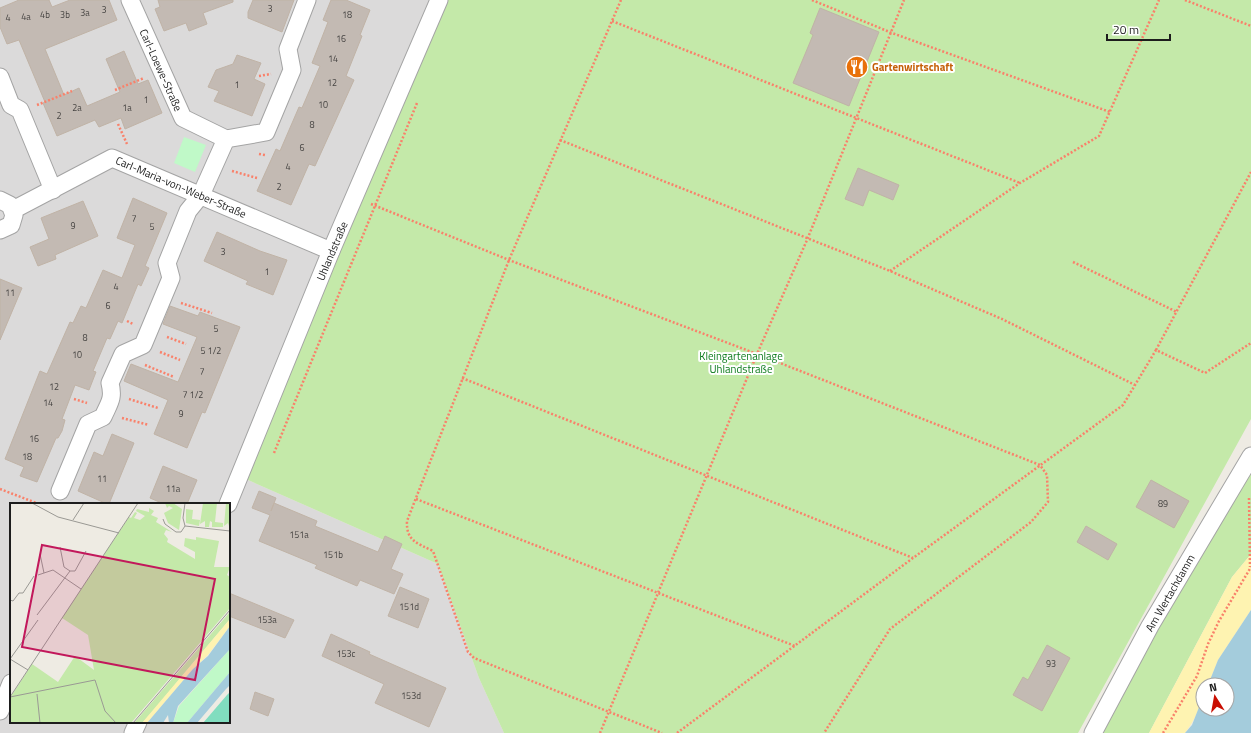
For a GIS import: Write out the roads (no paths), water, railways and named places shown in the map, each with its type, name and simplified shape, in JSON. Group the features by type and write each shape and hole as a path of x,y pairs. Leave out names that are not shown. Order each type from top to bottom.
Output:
{"street":[{"name":"Carl-Loewe-Straße","path":"130,0 183,118 226,139"},
{"path":"60,491 88,424 103,417 113,395 110,384 123,354 143,346 171,278 167,263 188,211 201,195 226,139 266,132 292,70 288,49 307,0"},
{"name":"Uhlandstraße","path":"228,503 331,251 439,0"},
{"path":"0,78 11,105 20,111 53,190"},
{"name":"Carl-Maria-von-Weber-Straße","path":"0,230 10,224 13,220 6,205 53,190 112,158 331,251"},
{"name":"Am Wertachdamm","path":"1093,733 1150,626 1251,456"},
{"path":"0,711 10,686"},
{"path":"133,733 138,723"}],"water":[{"path":"1251,610 1251,733 1185,733 1192,725 1195,717 1235,717 1235,677 1211,677 1218,660"}],"place":[{"name":"Gartenwirtschaft","path":"857,67"}],"park label":[{"name":"Kleingartenanlage Uhlandstraße","path":"741,362"}]}
